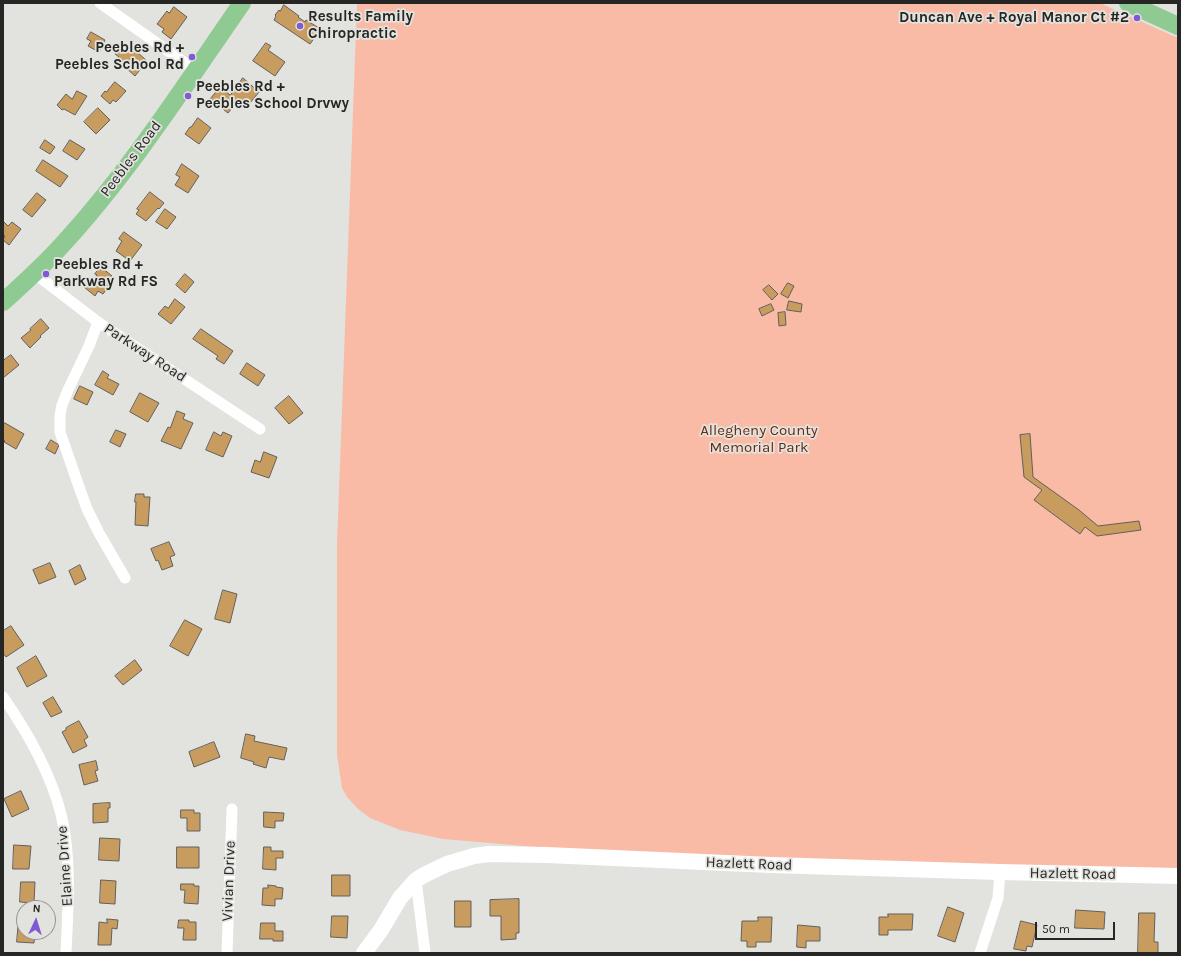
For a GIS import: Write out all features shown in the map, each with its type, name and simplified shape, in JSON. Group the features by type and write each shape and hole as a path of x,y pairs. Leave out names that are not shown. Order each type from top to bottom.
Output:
{"main road":[{"name":"Peebles Road","path":"3,302 62,245 112,186 196,70 242,3"},
{"path":"1128,3 1178,26"}],"street":[{"path":"100,3 196,70"},
{"name":"Parkway Road","path":"34,273 98,322 260,429"},
{"path":"98,322 89,346 62,405 60,415 60,432 87,509 125,578"},
{"name":"Elaine Drive","path":"3,697 25,730 39,755 61,814 65,838 68,875 66,953"},
{"name":"Vivian Drive","path":"227,953 232,809"},
{"name":"Hazlett Road","path":"364,953 381,930 400,898 416,880 436,868 461,859 489,854 771,865 1178,876"},
{"path":"980,953 998,898 1000,872"},
{"path":"416,880 425,953"}],"green space":[{"name":"Allegheny County Memorial Park","path":"357,3 1100,3 1178,38 1178,871 777,860 536,847 443,839 400,830 370,818 358,809 347,797 342,788 337,755 337,544"}],"building":[{"name":"Results Family Chiropractic","path":"284,5 305,22 306,20 319,28 318,29 320,30 310,44 274,20 275,15"},
{"path":"174,7 187,17 171,39 162,32 164,29 157,24 167,11 169,13"},
{"path":"91,32 105,40 99,52 88,46 91,41 87,39"},
{"path":"266,43 271,46 268,50 285,62 275,76 253,61"},
{"path":"127,45 147,61 135,76 117,60 119,57 115,54 120,48 123,50"},
{"path":"243,78 259,92 245,109 237,102 228,113 210,99 220,87 230,95"},
{"path":"115,82 126,91 116,102 113,100 110,104 101,96"},
{"path":"77,91 87,96 75,115 64,109 62,110 57,105 66,94 72,99"},
{"path":"98,108 110,120 96,134 84,122"},
{"path":"198,118 211,128 199,144 185,134"},
{"path":"45,140 55,147 50,154 40,148"},
{"path":"70,140 85,149 77,160 63,151"},
{"path":"43,160 68,176 60,187 36,171"},
{"path":"182,164 199,176 188,193 175,185 180,177 176,175"},
{"path":"150,192 164,203 146,221 136,214 139,210 137,209"},
{"path":"37,193 46,200 32,217 23,210"},
{"path":"165,209 176,217 167,229 156,222"},
{"path":"3,221 8,226 12,222 21,229 9,245 3,240 5,236 3,235"},
{"path":"124,232 142,245 130,261 116,251 122,241 119,239"},
{"path":"101,267 112,276 108,281 111,283 103,294 98,291 95,296 84,287 89,280 92,282 97,275 95,274"},
{"path":"185,274 194,282 185,293 176,285"},
{"path":"788,283 794,286 788,298 781,294"},
{"path":"769,285 778,294 772,300 763,290"},
{"path":"175,299 185,307 171,324 158,314 165,306 168,308"},
{"path":"789,301 802,304 801,312 787,310"},
{"path":"771,304 774,310 762,316 759,309"},
{"path":"785,312 786,325 779,326 778,313"},
{"path":"41,319 49,328 30,348 21,338"},
{"path":"201,329 233,351 224,364 216,359 218,356 193,339"},
{"path":"11,355 19,365 3,378 3,361"},
{"path":"247,363 265,375 258,386 240,374"},
{"path":"103,371 109,375 107,378 119,384 113,395 95,385"},
{"path":"80,386 93,392 87,405 74,399"},
{"path":"140,393 159,403 148,422 130,412"},
{"path":"289,396 303,413 289,424 275,408"},
{"path":"177,411 185,414 183,419 193,423 181,449 161,441 168,427 170,428"},
{"path":"5,423 24,434 16,449 3,440 3,426"},
{"path":"116,430 126,434 120,447 110,442"},
{"path":"214,432 221,436 223,432 232,436 223,457 206,450"},
{"path":"1030,434 1033,477 1079,510 1098,526 1139,521 1141,530 1097,536 1085,527 1080,534 1034,500 1042,490 1024,477 1020,435"},
{"path":"51,440 59,445 55,454 46,449"},
{"path":"264,452 277,457 269,478 251,472 255,460 260,462"},
{"path":"136,494 144,494 144,497 150,497 148,526 135,525"},
{"path":"169,542 175,555 170,557 173,566 162,570 151,549"},
{"path":"50,563 56,577 39,584 33,570"},
{"path":"80,565 86,579 75,585 69,571"},
{"path":"223,590 237,594 230,623 215,619"},
{"path":"185,620 202,629 188,656 170,646"},
{"path":"11,626 24,645 6,657 3,653 3,631"},
{"path":"36,656 47,676 27,687 17,668"},
{"path":"135,660 142,670 123,685 115,676"},
{"path":"53,697 62,712 51,717 43,703"},
{"path":"79,721 88,737 84,740 87,746 73,753 62,732"},
{"path":"246,734 255,736 254,741 287,748 284,760 269,757 266,768 241,758"},
{"path":"214,742 220,757 194,767 189,752"},
{"path":"96,761 98,770 95,771 98,781 84,785 79,765"},
{"path":"21,791 29,809 12,817 4,799"},
{"path":"110,803 110,808 108,808 108,822 93,823 93,804"},
{"path":"181,810 194,810 194,813 200,813 200,831 187,831 187,818 181,818"},
{"path":"264,812 284,813 283,821 275,821 275,828 264,827"},
{"path":"100,838 120,839 119,861 99,860"},
{"path":"14,845 31,846 29,869 13,869"},
{"path":"177,847 199,847 199,868 177,868"},
{"path":"264,847 271,847 271,851 283,851 283,858 276,858 276,870 263,869"},
{"path":"332,875 350,875 350,896 332,896"},
{"path":"101,880 116,881 115,904 100,903"},
{"path":"21,882 35,882 34,900 20,900"},
{"path":"181,884 194,884 194,886 199,886 198,904 184,903 185,890 181,890"},
{"path":"268,885 283,888 282,899 275,899 275,906 262,905 263,888 268,888"},
{"path":"519,899 519,933 516,933 516,939 501,940 501,916 490,916 490,900"},
{"path":"455,901 471,901 471,927 455,927"},
{"path":"948,907 964,913 955,942 938,936"},
{"path":"1076,910 1105,912 1104,929 1075,928"},
{"path":"1139,913 1155,913 1154,942 1158,942 1158,953 1138,953"},
{"path":"888,914 913,914 912,930 888,930 888,935 879,935 879,917 888,917"},
{"path":"332,916 348,916 347,938 331,937"},
{"path":"758,917 772,917 771,942 756,942 756,947 747,947 747,941 741,941 742,921 758,921"},
{"path":"107,919 118,920 117,929 112,928 111,945 98,945 99,922 107,923"},
{"path":"179,920 196,922 196,940 183,940 184,928 178,928"},
{"path":"1021,921 1037,925 1032,947 1027,946 1026,951 1014,949"},
{"path":"261,923 275,923 275,931 283,931 283,941 260,939"},
{"path":"798,925 820,927 820,941 806,941 806,948 797,947"},
{"path":"17,940 34,940 34,943 17,942"}],"place":[{"name":"Duncan Ave + Royal Manor Ct #2","path":"1137,18"},
{"name":"Results Family Chiropractic","path":"300,26"},
{"name":"Peebles Rd + Peebles School Rd","path":"192,57"},
{"name":"Peebles Rd + Peebles School Drvwy","path":"188,96"},
{"name":"Peebles Rd + Parkway Rd FS","path":"46,274"}]}
